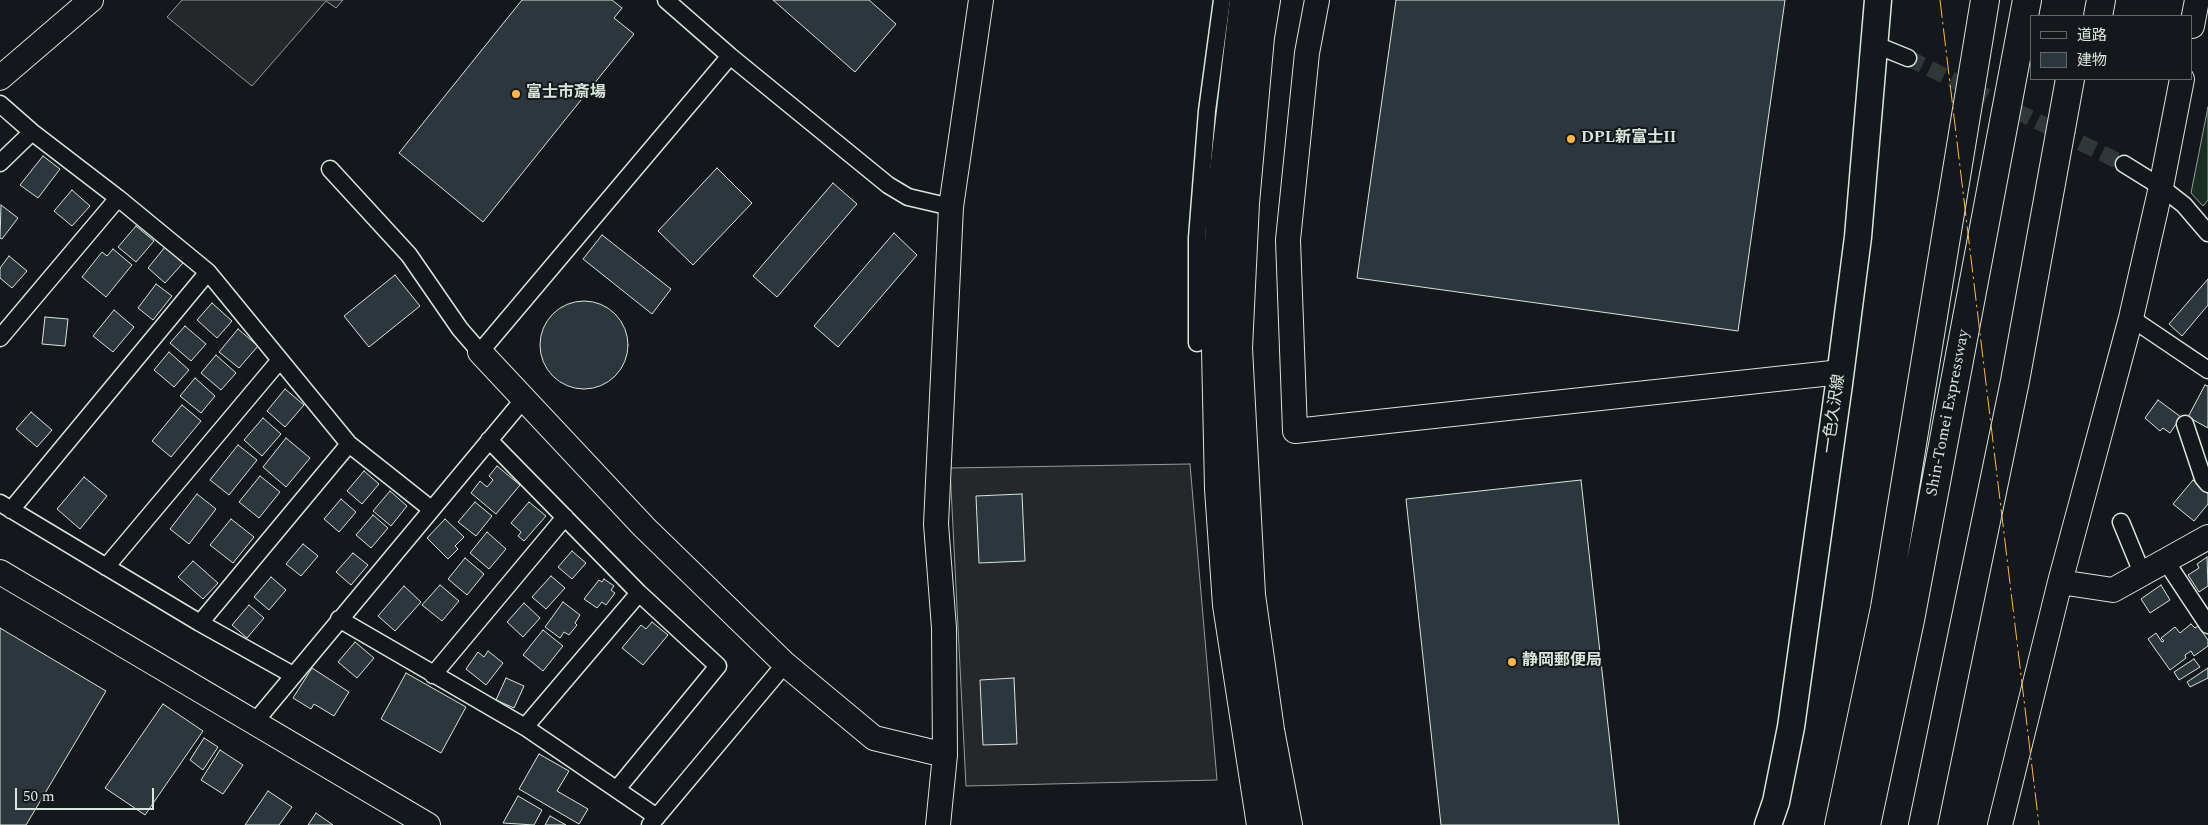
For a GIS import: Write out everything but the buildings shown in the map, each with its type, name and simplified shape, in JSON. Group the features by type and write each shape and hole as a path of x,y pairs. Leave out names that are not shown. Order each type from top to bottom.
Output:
{"highway":[{"path":"1244,0 1220,205 1217,370 1219,489 1228,605 1261,825"},
{"path":"1266,0 1260,37 1245,203 1238,348 1251,595 1270,730 1288,825"},
{"path":"1839,825 1885,608 1985,0"},
{"name":"Shin-Tomei Expressway","path":"1866,825 1910,620 2027,0"},
{"path":"2079,15 2082,0"},
{"path":"2098,15 2102,0"},
{"path":"1923,825 2015,381 2070,80"},
{"path":"2015,381 2086,80"}],"main road":[{"name":"一色久沢線","path":"1768,825 1776,802 1792,727 1841,372 1858,237 1876,45 1878,0"}],"street":[{"path":"0,78 91,0"},
{"path":"666,0 730,56 888,184 908,197 951,207"},
{"path":"938,825 945,755 944,628 936,524 951,207 981,0"},
{"path":"1197,343 1197,238 1207,111 1222,0"},
{"path":"1317,0 1308,53 1288,240 1295,431 1841,372"},
{"path":"2193,21 2197,0"},
{"path":"1876,45 1908,58"},
{"path":"480,352 730,56"},
{"path":"2000,825 2060,582 2131,318 2161,187 2182,80"},
{"path":"0,104 32,132 118,198 208,272 348,444 431,508"},
{"path":"0,163 32,132"},
{"path":"2124,164 2184,204 2208,233"},
{"path":"330,169 409,255 460,329 523,400 644,527 785,664 874,738 945,755"},
{"path":"0,338 118,198"},
{"path":"208,272 5,506 200,623 293,675"},
{"path":"2131,318 2208,370"},
{"path":"106,567 280,360"},
{"path":"254,723 431,508 523,400"},
{"path":"2185,424 2203,478 2208,484"},
{"path":"489,440 640,593 718,666 617,789"},
{"path":"200,623 348,444"},
{"path":"434,675 565,517"},
{"path":"2121,522 2142,574"},
{"path":"2060,582 2113,590 2208,537"},
{"path":"2165,560 2208,625"},
{"path":"0,572 428,825"},
{"path":"525,728 640,593"},
{"path":"339,619 525,728 617,789 653,821 785,664"}],"green space":[{"path":"2208,107 2208,200 2203,206 2191,193"}],"shaded area":[{"path":"182,0 343,0 336,8 326,1 252,86 167,17"},
{"path":"1190,464 1217,780 966,786 950,468"}],"tunnel":[{"path":"1908,58 2124,164"}],"power":[{"path":"1940,0 2039,825"}],"place":[{"name":"富士市斎場","path":"516,94"},
{"name":"DPL新富士II","path":"1571,139"},
{"name":"静岡郵便局","path":"1512,662"}]}
